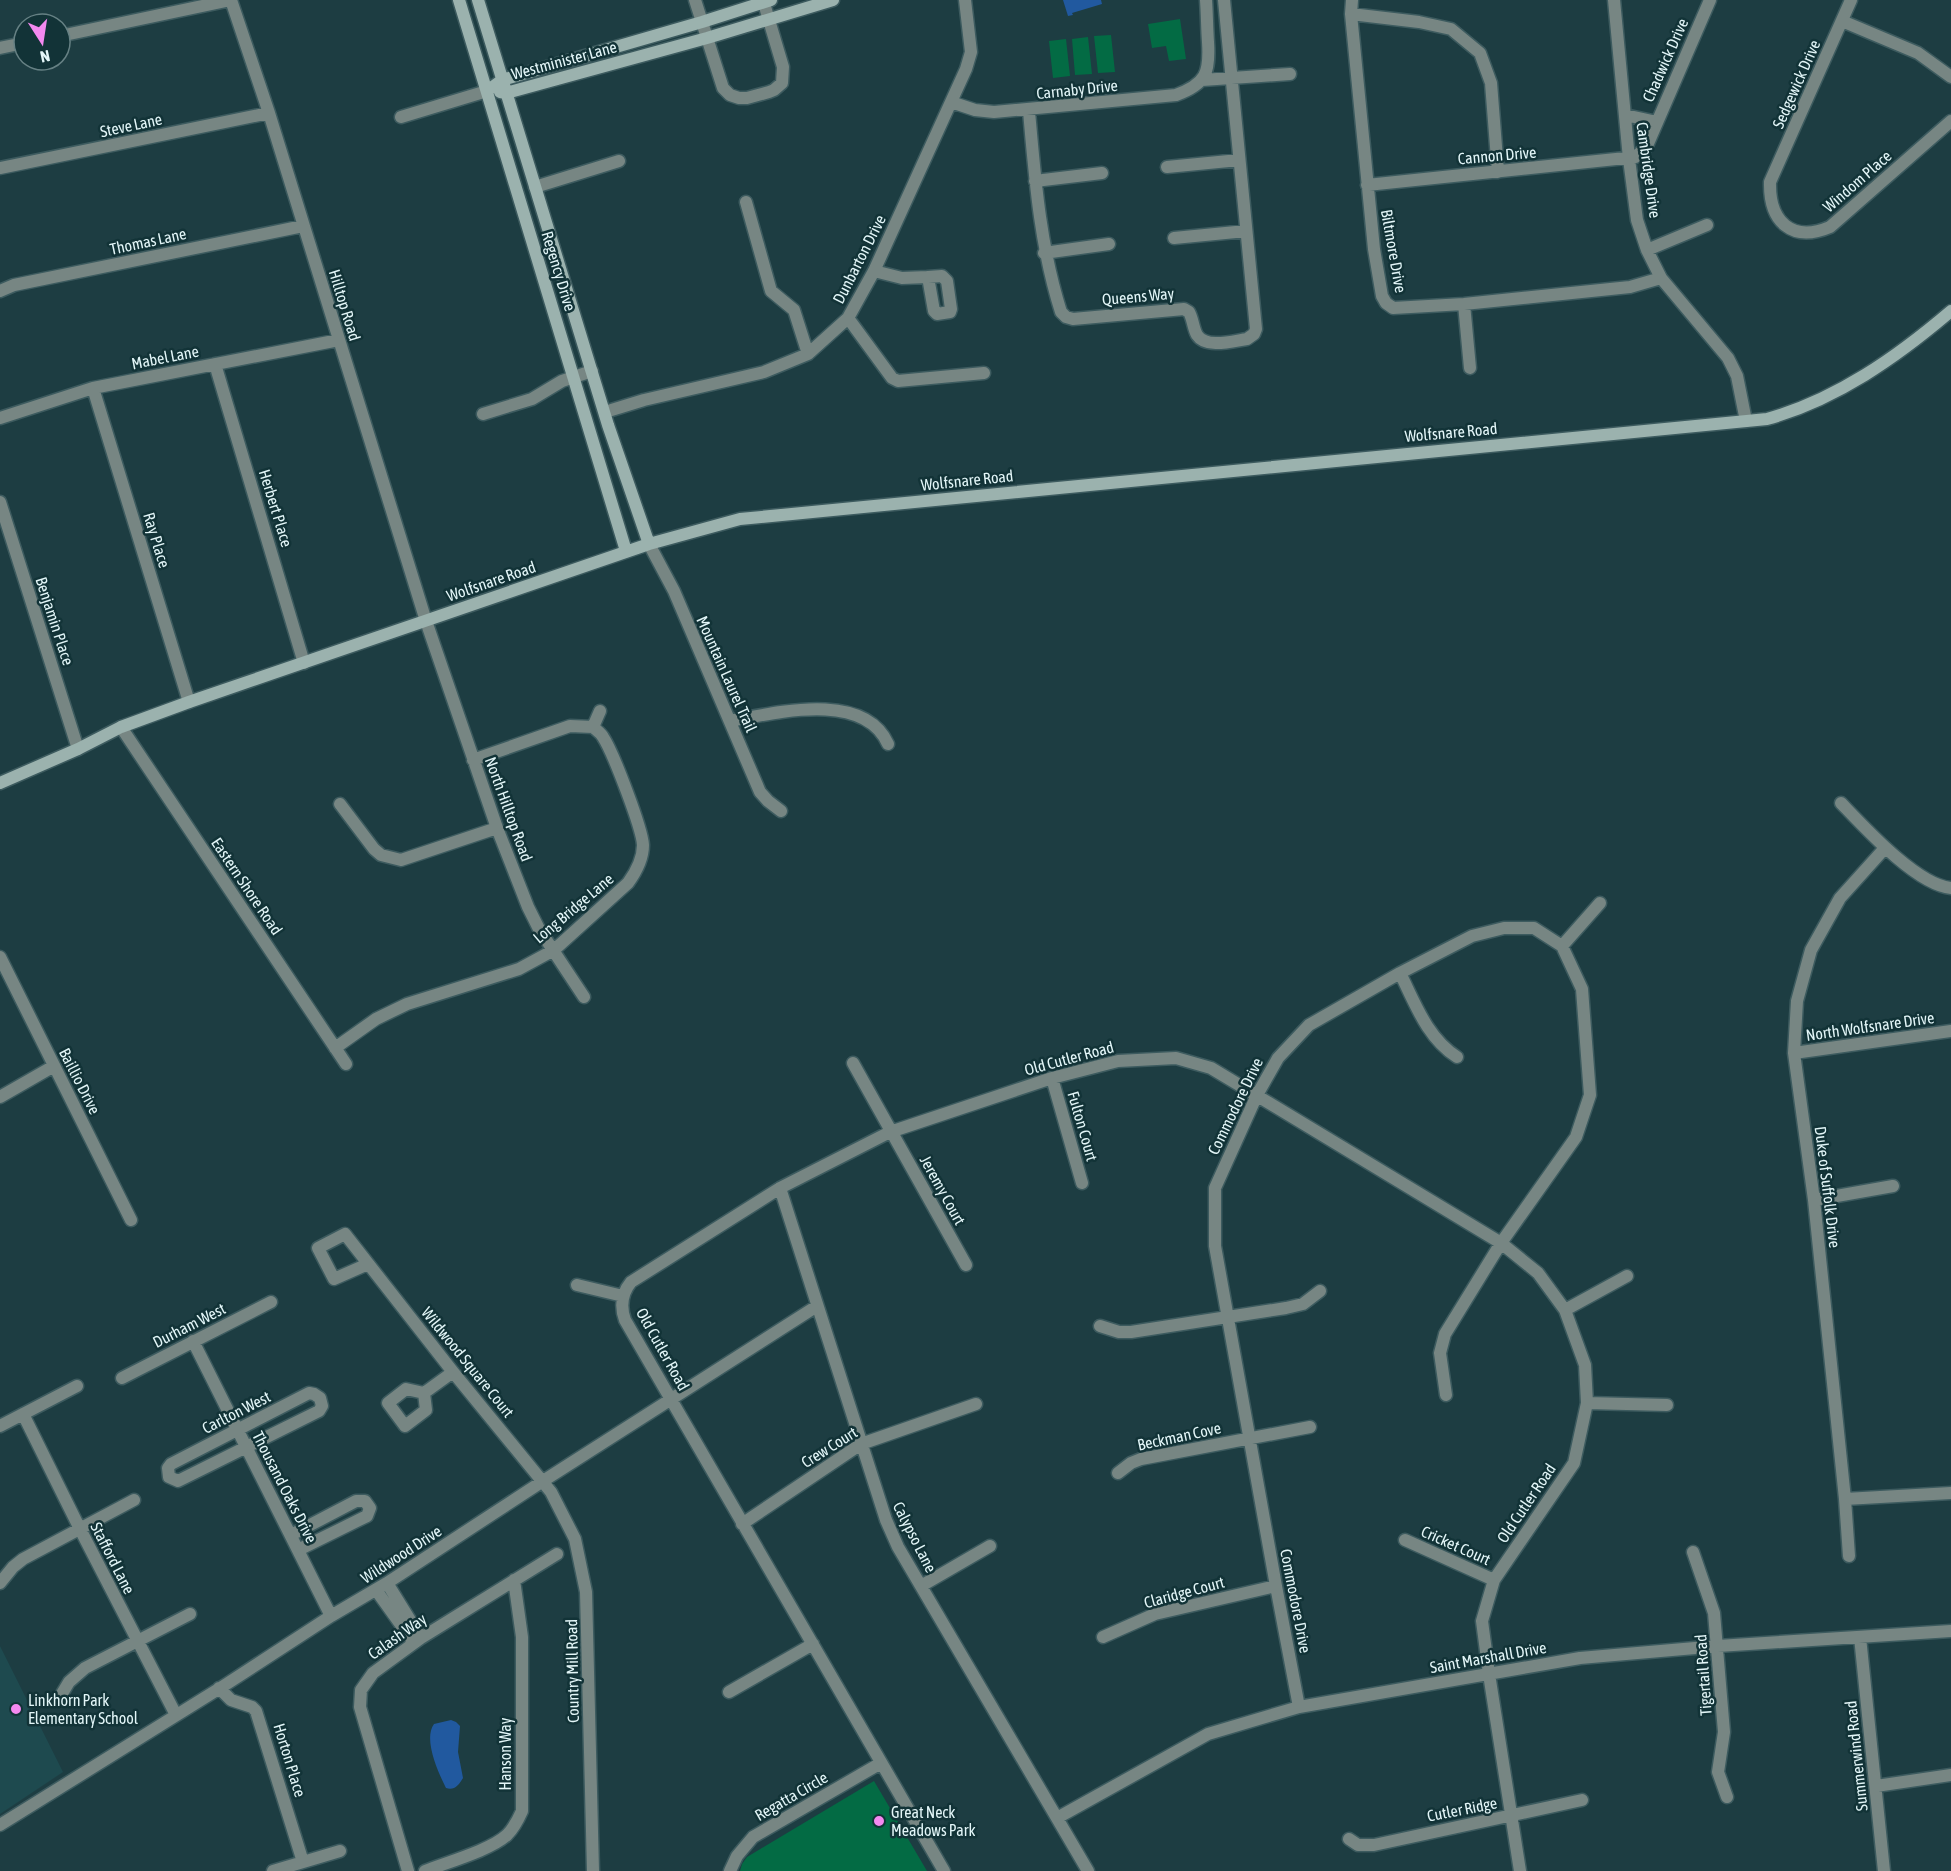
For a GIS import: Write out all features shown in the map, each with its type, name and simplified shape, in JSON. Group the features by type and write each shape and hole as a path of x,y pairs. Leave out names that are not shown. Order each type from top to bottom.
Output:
{"street":[{"path":"72,33 231,0"},
{"name":"Hilltop Road","path":"231,0 269,113 426,621"},
{"name":"Regency Drive","path":"459,0 626,552"},
{"name":"Regency Drive","path":"478,0 604,412 649,544"},
{"path":"695,0 726,92 743,99 769,92 778,87 784,73 767,6"},
{"name":"Westminister Lane","path":"487,91 506,93 705,30 767,6 833,0"},
{"name":"Dunbarton Drive","path":"604,412 644,400 764,372 808,354 848,318 874,271 966,69 971,52 965,0"},
{"path":"1202,80 1209,63 1206,0"},
{"name":"Queens Way","path":"1029,111 1044,253 1060,312 1073,319 1184,309 1189,312 1194,328 1202,340 1209,343 1247,339 1254,334 1256,329 1224,0"},
{"name":"Biltmore Drive","path":"1352,0 1351,14 1367,185 1378,273 1382,296 1386,303 1393,308 1464,304 1630,287 1661,278"},
{"name":"Cambridge Drive","path":"1614,0 1637,220 1647,250 1661,278 1728,358 1737,376 1746,421"},
{"name":"Chadwick Drive","path":"1629,159 1641,154 1646,148 1710,0"},
{"name":"Sedgewick Drive","path":"1770,182 1851,0"},
{"name":"Westminister Lane","path":"487,91 502,80 705,30 767,6"},
{"path":"1351,14 1419,22 1451,29 1480,53 1491,83 1498,172"},
{"path":"1842,21 1918,53 1951,77"},
{"name":"Carnaby Drive","path":"951,102 975,110 1029,111 1176,95 1191,89 1202,80 1290,74"},
{"path":"401,117 487,91"},
{"name":"Steve Lane","path":"0,168 269,113"},
{"path":"1625,115 1657,122"},
{"name":"Windom Place","path":"1770,182 1773,209 1785,226 1802,233 1817,232 1830,227 1951,121"},
{"name":"Cannon Drive","path":"1367,185 1629,159"},
{"path":"1167,167 1239,160"},
{"path":"535,187 619,161"},
{"path":"1035,181 1102,173"},
{"path":"746,202 771,291 794,310 808,354"},
{"path":"1647,250 1707,225"},
{"name":"Thomas Lane","path":"0,291 14,285 303,226"},
{"path":"1174,238 1246,231"},
{"path":"536,249 552,244"},
{"path":"1044,253 1109,244"},
{"path":"874,271 902,278 928,277"},
{"path":"1464,304 1470,368"},
{"name":"Wolfsnare Road","path":"0,783 78,749 121,727 189,702 649,544 740,519 1767,419 1786,414 1835,392 1882,365 1951,311"},
{"path":"848,318 892,378 898,381 984,373"},
{"name":"Mabel Lane","path":"0,418 93,388 339,340"},
{"name":"Herbert Place","path":"215,364 304,663"},
{"path":"483,414 532,399 562,381 592,372"},
{"name":"Ray Place","path":"93,388 189,702"},
{"path":"590,430 609,425"},
{"name":"Benjamin Place","path":"0,502 78,749"},
{"name":"Mountain Laurel Trail","path":"649,544 674,591 760,792 781,811"},
{"name":"North Hilltop Road","path":"426,621 497,828 528,908 539,929 584,997"},
{"path":"730,721 796,711 837,710 869,720 878,728 888,744"},
{"path":"473,760 570,726 593,727 600,711"},
{"name":"Eastern Shore Road","path":"121,727 346,1064"},
{"name":"Long Bridge Lane","path":"335,1048 376,1019 407,1004 519,969 554,950 628,883 635,873 643,848 642,835 603,737 593,727"},
{"path":"1840,803 1885,848 1938,887 1951,888"},
{"path":"340,804 374,849 391,859 401,860 424,854 497,828"},
{"name":"Duke of Suffolk Drive","path":"1849,1556 1814,1200 1794,1053 1797,1001 1811,951 1840,898 1885,848"},
{"path":"1446,1395 1440,1353 1445,1334 1501,1243 1576,1137 1590,1095 1582,989 1562,946 1600,903"},
{"name":"Commodore Drive","path":"1299,1707 1275,1586 1215,1246 1215,1188 1257,1095 1278,1058 1310,1025 1400,973 1472,936 1504,928 1534,928 1562,946"},
{"name":"Baillio Drive","path":"0,957 131,1220"},
{"path":"1400,973 1432,1034 1441,1045 1457,1057"},
{"name":"North Wolfsnare Drive","path":"1794,1053 1951,1031"},
{"name":"Old Cutler Road","path":"944,1871 625,1320 622,1306 623,1296 631,1282 780,1188 890,1132 1052,1078 1118,1061 1176,1058 1211,1068 1501,1243 1538,1273 1565,1310 1585,1365 1587,1403 1574,1462 1494,1580 1482,1621 1520,1871"},
{"name":"Jeremy Court","path":"853,1063 966,1265"},
{"path":"0,1097 54,1066"},
{"name":"Fulton Court","path":"1052,1078 1082,1184"},
{"path":"1814,1200 1893,1186"},
{"name":"Calypso Lane","path":"780,1188 861,1444 886,1520 898,1547 1088,1871"},
{"name":"Wildwood Square Court","path":"368,1264 543,1481"},
{"path":"1565,1310 1627,1276"},
{"path":"578,1285 623,1296"},
{"path":"1100,1326 1119,1332 1131,1332 1227,1318 1303,1304 1320,1291"},
{"name":"Durham West","path":"122,1378 271,1302"},
{"name":"Wildwood Drive","path":"0,1825 331,1616 381,1587 818,1306"},
{"name":"Thousand Oaks Drive","path":"193,1341 331,1616"},
{"path":"424,1393 453,1372"},
{"path":"0,1426 77,1386"},
{"name":"Carlton West","path":"309,1394 320,1398 322,1406 319,1411 246,1447 178,1481 169,1477 168,1468 171,1464 309,1394"},
{"path":"1587,1403 1667,1405"},
{"name":"Crew Court","path":"742,1524 861,1444 976,1404"},
{"name":"Stafford Lane","path":"23,1414 176,1715"},
{"name":"Beckman Cove","path":"1118,1473 1141,1459 1310,1427"},
{"name":"Country Mill Road","path":"543,1481 560,1506 575,1539 586,1592 593,1871"},
{"path":"1845,1498 1951,1493"},
{"path":"0,1583 23,1559 79,1527 134,1500"},
{"path":"291,1534 356,1501 365,1501 370,1508 367,1516 298,1550"},
{"name":"Cricket Court","path":"1406,1540 1494,1580"},
{"path":"921,1586 990,1546"},
{"name":"Tigertail Road","path":"1693,1552 1714,1613 1724,1732 1718,1772 1727,1797"},
{"name":"Calash Way","path":"408,1871 360,1707 361,1690 373,1673 417,1640 557,1554"},
{"name":"Hanson Way","path":"425,1871 495,1844 506,1836 522,1811 522,1637 514,1580"},
{"name":"Claridge Court","path":"1102,1637 1155,1614 1275,1586"},
{"path":"381,1587 417,1640"},
{"path":"60,1697 69,1682 85,1668 190,1614"},
{"name":"Saint Marshall Drive","path":"1057,1818 1208,1734 1299,1707 1580,1658 1718,1646 1951,1631"},
{"name":"Summerwind Road","path":"1860,1637 1884,1871"},
{"path":"729,1692 813,1644"},
{"name":"Horton Place","path":"219,1688 231,1700 252,1707 256,1711 303,1862"},
{"name":"Regatta Circle","path":"730,1871 736,1856 753,1837 881,1763"},
{"path":"1876,1786 1951,1775"},
{"name":"Cutler Ridge","path":"1349,1839 1358,1845 1374,1845 1582,1800"},
{"path":"273,1871 340,1851"}],"shaded area":[{"name":"Linkhorn Park Elementary School","path":"0,1646 63,1772 0,1814"}],"green space":[{"path":"1180,19 1186,59 1169,61 1166,46 1152,48 1148,24"},
{"path":"1111,35 1115,72 1098,73 1094,36"},
{"path":"1088,37 1092,74 1075,75 1072,39"},
{"path":"1066,39 1070,76 1053,78 1049,41"},
{"path":"874,1781 927,1871 740,1871 747,1857"}],"water":[{"path":"1063,0 1101,0 1102,4 1068,16"},
{"path":"451,1720 460,1726 458,1752 463,1778 456,1787 449,1789 446,1788 436,1765 430,1738 434,1724"}],"place":[{"name":"Linkhorn Park Elementary School","path":"16,1709"},
{"name":"Great Neck Meadows Park","path":"879,1821"}]}
